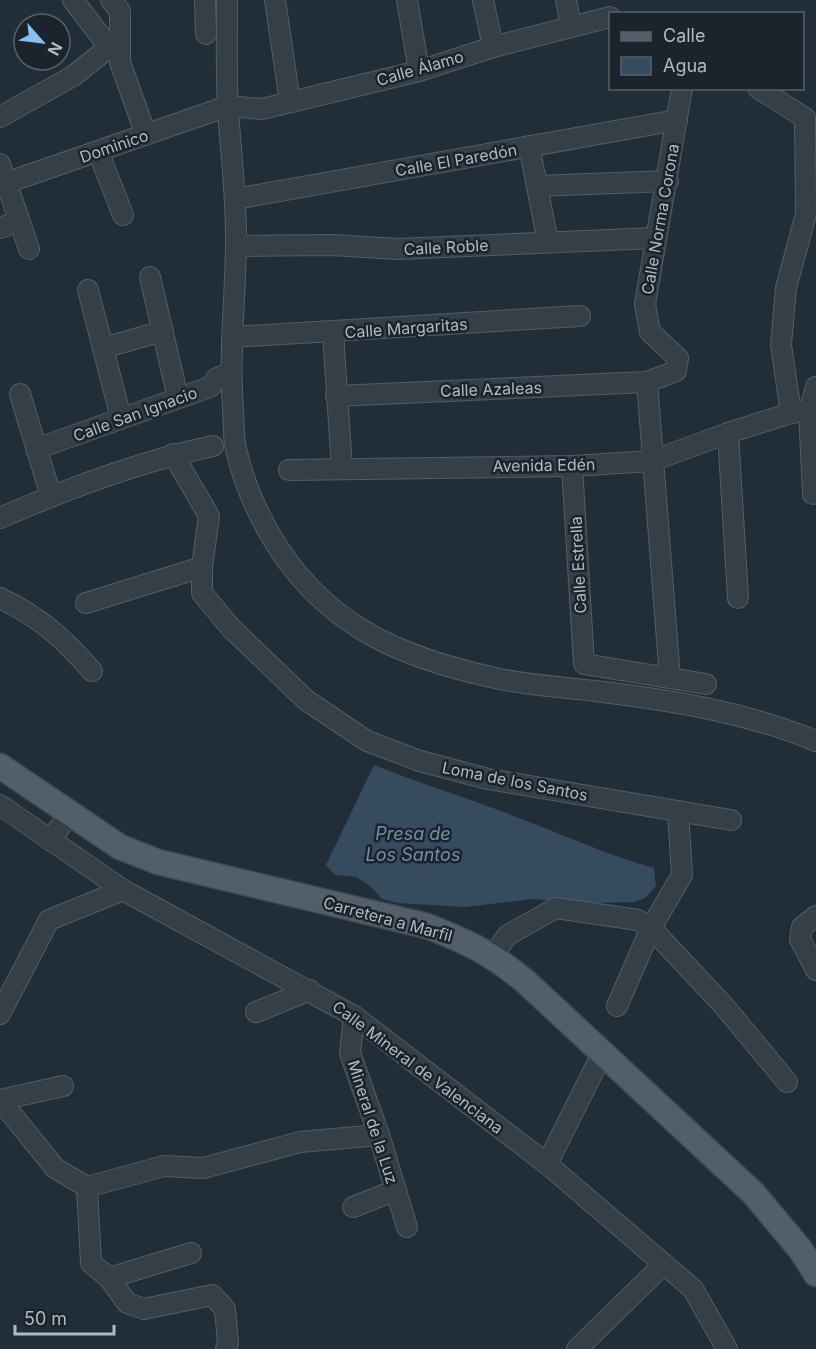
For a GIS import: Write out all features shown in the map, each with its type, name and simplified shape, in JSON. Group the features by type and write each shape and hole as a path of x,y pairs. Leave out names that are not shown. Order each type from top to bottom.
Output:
{"main road":[{"name":"Carretera a Marfil","path":"0,766 120,847 158,862 428,926 493,955 603,1052 753,1193 793,1240 816,1274"}],"street":[{"path":"73,0 115,43"},
{"path":"111,0 120,11 115,43 146,135"},
{"path":"205,0 206,34"},
{"path":"227,0 228,106 236,246 230,373 236,447 250,498 266,529 297,576 327,608 362,631 396,648 433,662 495,678 672,702 752,718 816,741"},
{"path":"274,0 290,102"},
{"path":"407,0 419,70"},
{"path":"483,0 493,47"},
{"path":"566,0 571,26"},
{"name":"Calle Álamo","path":"228,106 262,109 419,70 571,26 609,12"},
{"path":"0,117 73,76 115,43"},
{"name":"Calle Norma Corona","path":"647,382 676,371 678,358 650,332 645,304 668,181 682,90"},
{"path":"762,90 810,116 810,162 806,214 786,288 781,345 805,411 813,494"},
{"name":"Dominico","path":"4,184 228,106"},
{"name":"Calle El Paredón","path":"235,199 677,120"},
{"path":"529,146 548,242"},
{"path":"98,151 123,215"},
{"path":"0,164 4,184 29,249"},
{"path":"537,186 668,181"},
{"path":"0,228 19,221"},
{"name":"Calle Roble","path":"236,246 332,245 398,249 656,238"},
{"path":"150,277 178,398"},
{"path":"88,290 121,418"},
{"name":"Calle Margaritas","path":"232,337 333,333 580,316"},
{"path":"103,348 163,331"},
{"path":"333,333 342,469"},
{"name":"Calle San Ignacio","path":"36,449 210,387 217,378 230,373"},
{"path":"647,382 670,678 706,684"},
{"name":"Calle Azaleas","path":"336,396 647,382"},
{"path":"805,411 816,387"},
{"path":"20,394 51,496"},
{"name":"Avenida Edén","path":"289,470 572,465 652,461 728,433 805,411"},
{"path":"728,433 738,598"},
{"path":"0,518 51,496 173,454 213,446"},
{"name":"Loma de los Santos","path":"173,454 209,516 202,567 202,593 231,628 306,700 367,741 420,761 488,779 731,820"},
{"name":"Calle Estrella","path":"572,465 584,664 670,678"},
{"path":"86,603 202,567"},
{"path":"0,598 34,615 72,648 92,671"},
{"name":"Calle Mineral de Valenciana","path":"0,805 123,890 354,1016 547,1164 693,1289 727,1349"},
{"path":"617,1006 656,920 682,875 678,811"},
{"path":"50,840 70,814"},
{"path":"0,1014 49,920 123,890"},
{"path":"493,955 508,935 556,908 638,920 656,920"},
{"path":"816,916 802,927 800,939 816,970"},
{"path":"656,920 723,1006 787,1082"},
{"path":"256,1012 310,990"},
{"name":"Mineral de la Luz","path":"354,1016 350,1053 379,1135 406,1227"},
{"path":"547,1164 603,1052"},
{"path":"63,1086 0,1100 55,1168 87,1187 164,1166 203,1168 300,1142 379,1135"},
{"path":"87,1187 91,1263 109,1278 127,1303 144,1309 212,1295 225,1309 228,1343 226,1349"},
{"path":"353,1207 396,1191"},
{"path":"109,1278 191,1253"},
{"path":"577,1349 664,1264"}],"water":[{"name":"Presa de Los Santos","path":"374,765 602,851 654,868 656,886 645,898 635,902 589,903 533,899 464,907 398,903 382,899 370,886 356,877 335,875 326,865"}]}
